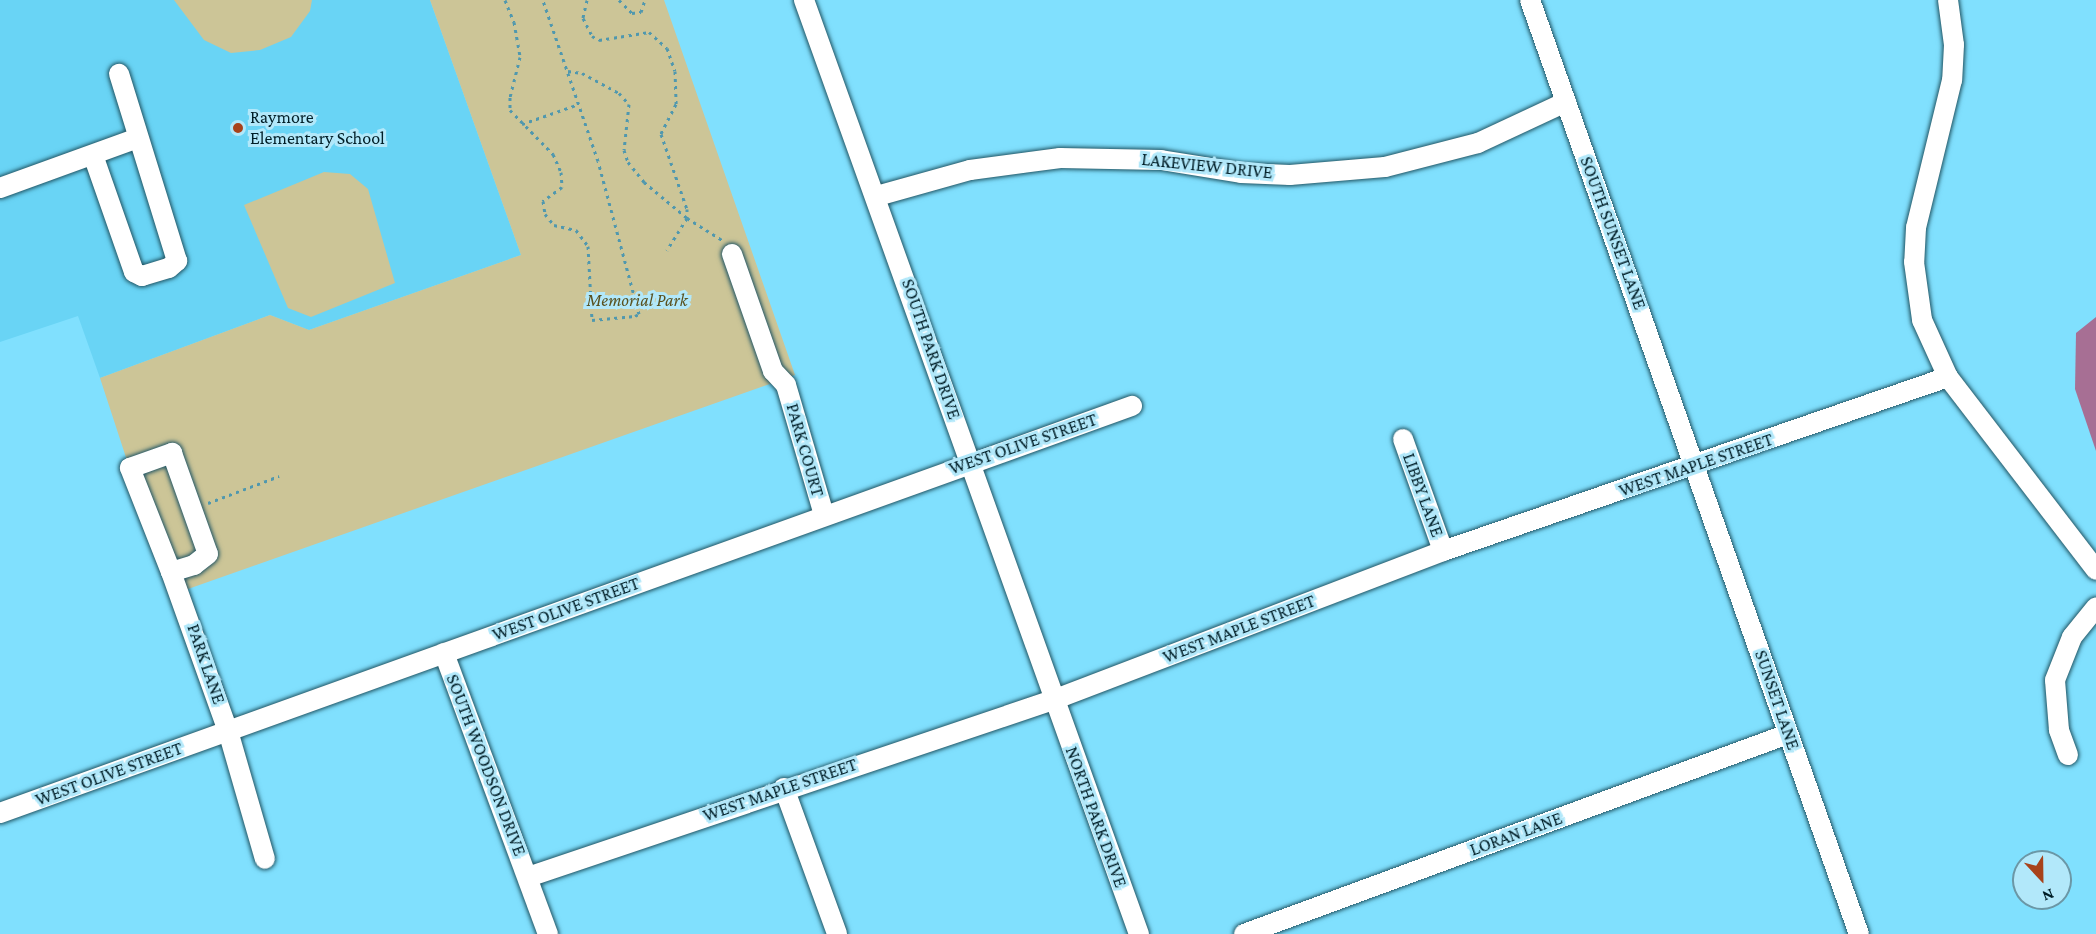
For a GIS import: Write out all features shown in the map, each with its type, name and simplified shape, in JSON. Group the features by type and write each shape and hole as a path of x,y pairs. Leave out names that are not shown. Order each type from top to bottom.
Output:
{"street":[{"name":"SOUTH PARK DRIVE","path":"804,0 877,196 1053,700"},
{"name":"SOUTH SUNSET LANE","path":"1530,0 1697,466"},
{"path":"1948,0 1954,45 1952,80 1922,195 1914,262 1922,320 1948,377 2096,570"},
{"path":"93,155 134,272 142,276 169,268 177,261 119,74"},
{"name":"LAKEVIEW DRIVE","path":"877,196 970,170 1060,158 1161,160 1241,173 1290,175 1385,167 1478,142 1566,102"},
{"path":"0,188 138,138"},
{"name":"PARK COURT","path":"732,254 773,370 786,385 824,515"},
{"name":"WEST MAPLE STREET","path":"528,877 783,788 1053,700 1443,551 1697,466 1948,377"},
{"name":"WEST OLIVE STREET","path":"0,813 970,462 1132,406"},
{"name":"LIBBY LANE","path":"1403,439 1443,551"},
{"name":"PARK LANE","path":"192,510 172,453 130,468 183,597 228,731 265,859"},
{"name":"SUNSET LANE","path":"1697,466 1859,934"},
{"path":"171,572 194,565 208,554 192,510"},
{"path":"2068,755 2059,730 2055,680 2072,638 2096,607"},
{"name":"SOUTH WOODSON DRIVE","path":"444,654 548,934"},
{"name":"NORTH PARK DRIVE","path":"1053,700 1139,934"},
{"name":"LORAN LANE","path":"1244,934 1788,734"},
{"path":"783,788 837,934"}],"path":[{"path":"505,0 514,22 520,57 510,97 510,110 553,154 561,172 562,188 543,201 545,214 554,225 576,230 588,246 592,320 598,322 635,316 639,314 598,161 543,0"},
{"path":"587,0 583,18 592,36 599,40 649,32 667,48 678,87 676,105 661,134 687,208 687,219 667,250"},
{"path":"619,0 632,13 641,12 645,0"},
{"path":"568,71 582,73 610,88 629,104 624,150 628,162 644,182 687,219 735,247 732,254"},
{"path":"522,123 579,104"},
{"path":"192,510 279,476"}],"shaded area":[{"name":"Raymore Elementary School","path":"0,0 430,0 521,255 309,330 270,315 100,378 78,316 0,342"},
{"path":"2096,317 2096,451 2075,389 2076,333"}],"green space":[{"path":"174,0 312,0 310,11 291,37 260,50 231,53 204,40"},
{"name":"Memorial Park","path":"430,0 664,0 795,375 171,595 100,378 270,315 309,330 521,255"},
{"path":"324,172 350,174 368,189 395,283 311,317 288,308 244,205"}],"place":[{"name":"Raymore Elementary School","path":"238,128"}]}
